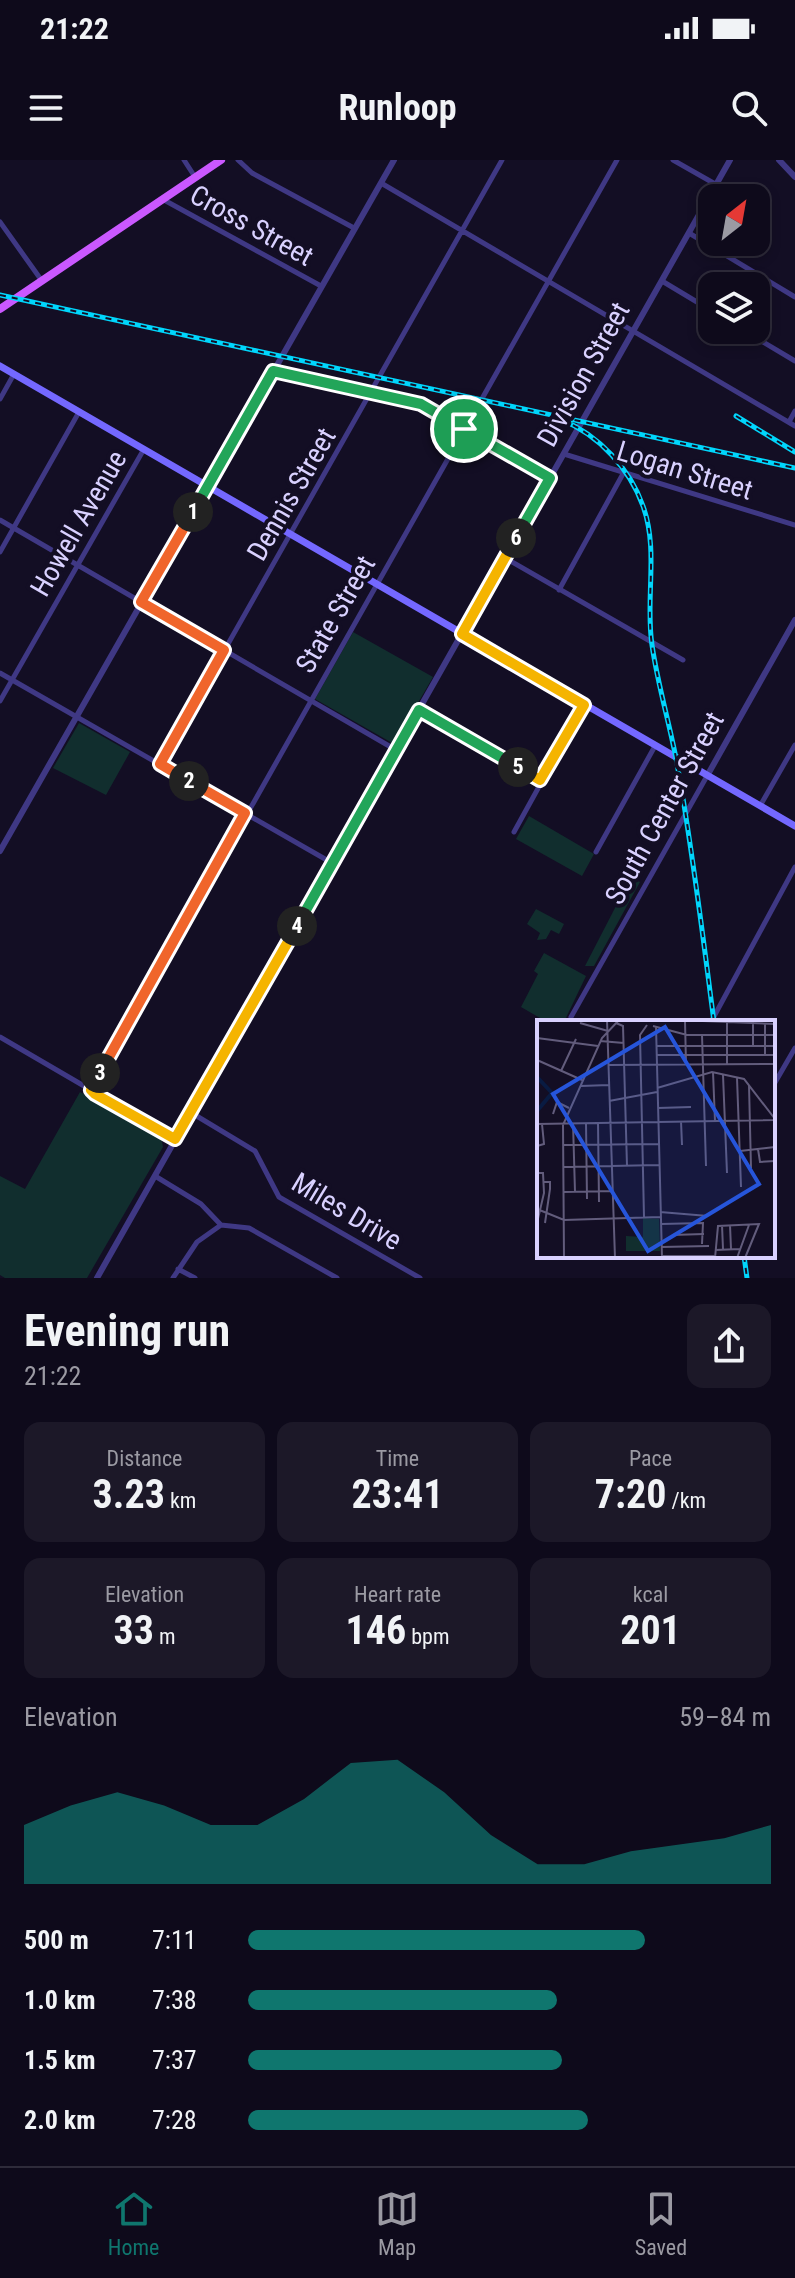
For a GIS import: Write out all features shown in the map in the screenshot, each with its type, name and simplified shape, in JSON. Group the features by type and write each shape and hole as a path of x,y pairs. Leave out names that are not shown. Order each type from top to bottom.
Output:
{"main road":[{"path":"0,309 221,160"},
{"path":"0,366 795,826"}],"street":[{"path":"184,160 196,177"},
{"path":"238,160 252,173 354,228"},
{"path":"0,851 394,160"},
{"name":"Dennis Street","path":"160,764 502,160"},
{"name":"State Street","path":"91,1090 617,160"},
{"path":"673,160 715,184"},
{"name":"Division Street","path":"718,184 730,160"},
{"path":"779,160 795,177"},
{"path":"381,183 792,424 795,411"},
{"name":"Cross Street","path":"164,200 321,286"},
{"name":"Division Street","path":"97,1278 698,218"},
{"path":"0,222 42,281"},
{"path":"689,233 795,297"},
{"path":"662,281 698,303"},
{"path":"766,344 795,361"},
{"path":"273,371 421,404 550,478"},
{"path":"0,399 14,374"},
{"path":"0,552 79,412"},
{"name":"Howell Avenue","path":"0,701 144,449"},
{"name":"Logan Street","path":"564,454 795,525"},
{"path":"559,590 624,472"},
{"path":"0,520 396,750"},
{"path":"505,558 683,660"},
{"name":"South Center Street","path":"571,1017 795,620"},
{"path":"0,673 332,863"},
{"path":"514,832 584,705"},
{"path":"419,710 540,780"},
{"path":"760,806 795,745"},
{"path":"596,852 655,746"},
{"path":"712,1020 795,867"},
{"path":"0,1037 175,1139"},
{"path":"775,1083 795,1048"},
{"name":"Miles Drive","path":"190,1112 255,1151 279,1197 420,1278"},
{"path":"155,1176 201,1204 221,1225"},
{"path":"173,1278 202,1237 221,1225 249,1228 337,1278"},
{"path":"178,1269 195,1278"}],"green space":[{"path":"353,632 433,677 394,744 315,699"},
{"path":"79,723 130,752 106,795 53,768"},
{"path":"529,816 594,854 582,876 516,839"},
{"path":"631,877 640,882 594,966 585,966"},
{"path":"536,909 564,924 559,934 551,930 546,939 537,940 540,933 527,924"},
{"path":"544,953 586,976 565,1020 544,1020 521,1007 538,974 534,971"},
{"path":"80,1092 161,1137 163,1147 87,1278 5,1278 0,1275 0,1176 25,1189"}],"railway":[{"path":"0,295 795,468"},
{"path":"736,416 795,452"},
{"path":"562,420 576,426 612,455 637,492 648,523 652,645 683,801 714,1020"},
{"path":"744,1258 747,1278"}],"route":[{"path":"273,371 421,404 464,429 550,478 462,634 584,705 540,780 419,710 175,1139 91,1090 245,813 160,764 224,650 141,602 273,371"}]}
